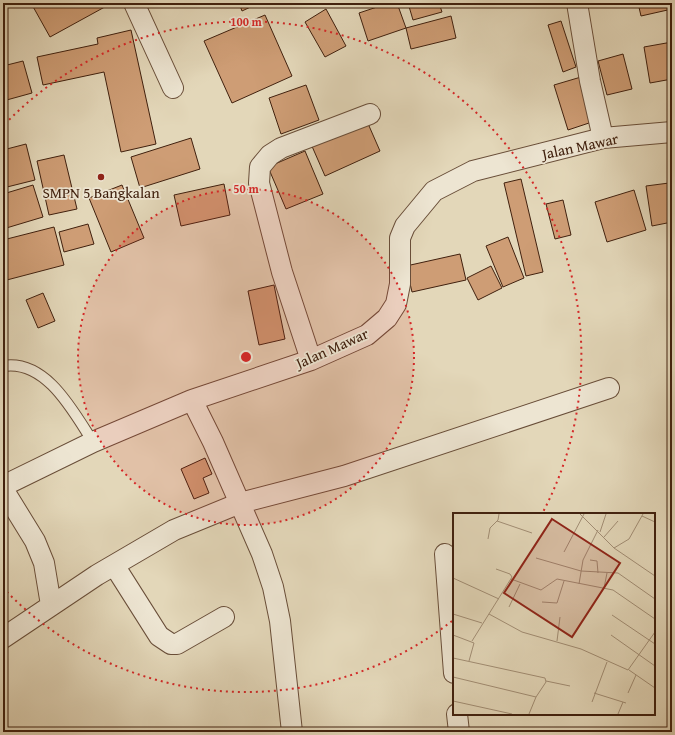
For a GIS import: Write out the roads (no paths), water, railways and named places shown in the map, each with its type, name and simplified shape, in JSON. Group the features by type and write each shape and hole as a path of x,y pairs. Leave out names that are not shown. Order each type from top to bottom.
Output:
{"street":[{"path":"134,3 173,88"},
{"path":"577,3 590,81 604,138"},
{"path":"311,360 282,272 259,183 260,167 270,155 281,148 370,114"},
{"name":"Jalan Mawar","path":"3,488 93,442 192,400 311,360 367,335 387,318 396,304 400,284 400,238 405,226 434,191 473,171 604,138 672,132"},
{"path":"3,638 97,575 174,530 240,503 344,476 609,388"},
{"path":"192,400 213,442 240,503 262,554 273,587 280,621 292,732"},
{"path":"3,488 35,541 44,563 51,606"},
{"path":"445,554 453,660"},
{"path":"114,565 159,636 171,644 177,644 224,617"},
{"path":"457,715 459,732"}],"lane":[{"path":"3,366 13,364 24,366 36,372 50,383 64,398 93,442"}],"place":[{"name":"SMPN 5 Bangkalan","path":"101,177"}]}
